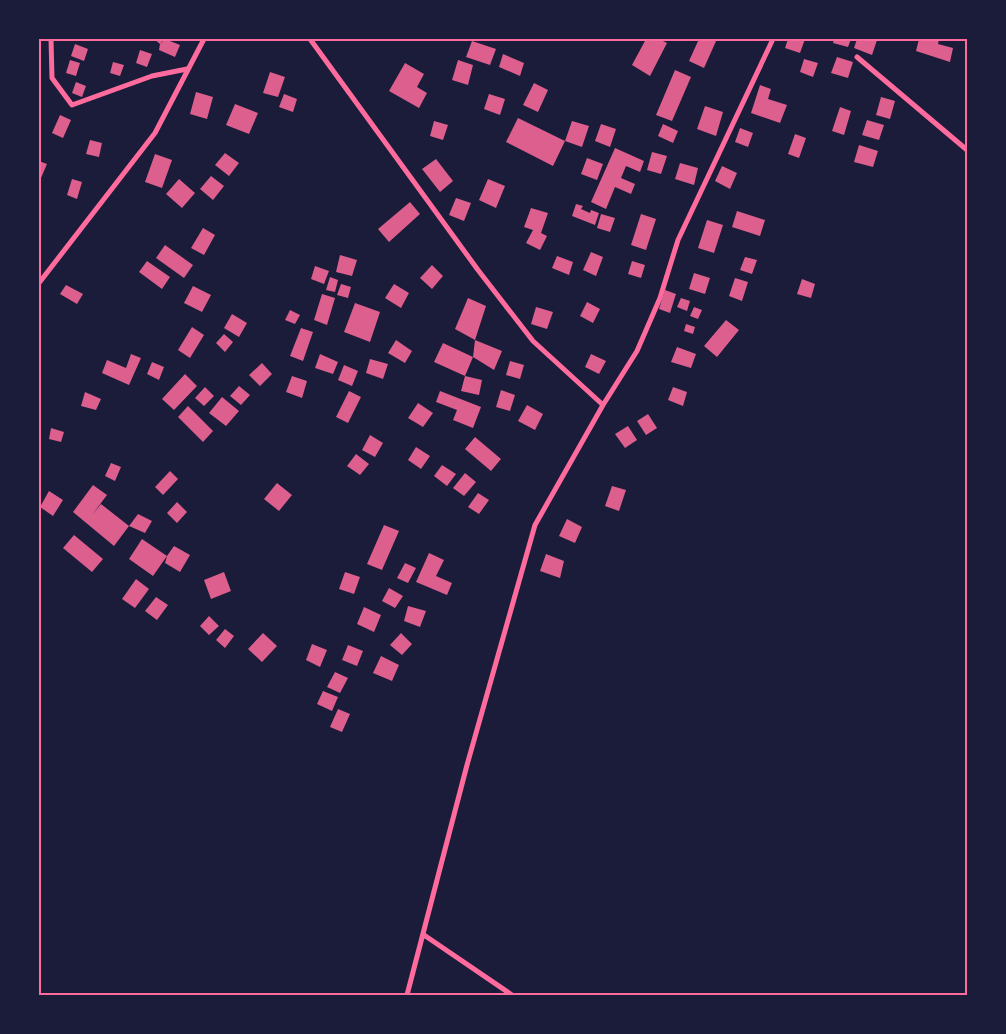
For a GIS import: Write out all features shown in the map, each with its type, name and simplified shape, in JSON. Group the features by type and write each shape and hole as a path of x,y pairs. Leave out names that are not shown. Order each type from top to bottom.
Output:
{"street":[{"path":"51,39 52,78 72,105 152,76 187,69"},
{"path":"39,283 154,133 204,39"},
{"path":"310,39 478,270 533,341 603,404"},
{"path":"407,995 467,765 535,525 603,404 637,351 660,298 678,240 773,39"},
{"path":"857,57 967,150"},
{"path":"424,935 512,995"}],"building":[{"path":"154,39 164,39 160,44"},
{"path":"165,39 180,45 175,57 159,50 160,44"},
{"path":"646,39 659,39 667,43 650,76 632,65"},
{"path":"699,39 717,39 704,68 689,61"},
{"path":"788,39 805,39 800,53 785,48"},
{"path":"834,39 851,39 848,47 833,43"},
{"path":"857,39 877,40 872,55 854,48"},
{"path":"919,39 939,39 938,44 953,48 950,62 916,51"},
{"path":"472,41 496,49 490,65 466,57"},
{"path":"75,44 88,49 84,61 71,56"},
{"path":"140,50 152,54 147,67 136,63"},
{"path":"503,54 524,63 520,76 499,67"},
{"path":"837,57 853,62 848,78 831,73"},
{"path":"804,59 818,63 813,77 800,72"},
{"path":"70,60 80,63 76,76 66,73"},
{"path":"458,60 473,65 468,85 452,80"},
{"path":"113,62 124,65 120,76 110,73"},
{"path":"405,63 424,74 417,87 427,93 419,108 389,91"},
{"path":"675,70 691,77 672,121 656,115"},
{"path":"270,72 285,77 278,97 263,93"},
{"path":"76,82 86,86 82,97 72,93"},
{"path":"534,83 548,90 538,112 523,105"},
{"path":"760,85 771,89 768,99 787,105 780,123 751,113"},
{"path":"196,92 213,97 207,119 190,114"},
{"path":"284,94 297,99 293,112 279,107"},
{"path":"489,94 505,99 500,115 484,109"},
{"path":"881,97 895,101 890,119 876,115"},
{"path":"235,104 258,113 249,134 226,125"},
{"path":"705,106 723,112 716,136 697,129"},
{"path":"840,107 851,111 844,135 832,131"},
{"path":"60,115 71,120 63,138 52,133"},
{"path":"518,118 565,141 553,166 506,142"},
{"path":"867,120 884,125 879,140 862,135"},
{"path":"434,121 448,125 443,140 430,136"},
{"path":"572,121 589,126 582,147 565,141"},
{"path":"601,124 616,129 610,147 595,141"},
{"path":"663,124 678,131 673,143 658,136"},
{"path":"740,128 753,133 748,147 735,142"},
{"path":"795,134 806,138 799,158 788,154"},
{"path":"90,140 102,143 99,157 86,154"},
{"path":"859,145 878,151 873,167 854,162"},
{"path":"615,148 644,161 640,172 626,166 621,178 635,184 631,194 615,187 606,209 591,202"},
{"path":"652,152 667,156 661,174 647,170"},
{"path":"225,153 239,163 229,176 215,165"},
{"path":"155,154 172,160 162,188 145,182"},
{"path":"587,158 603,164 597,180 581,174"},
{"path":"436,159 453,181 440,192 422,169"},
{"path":"39,161 47,164 41,178 39,177"},
{"path":"680,163 698,168 694,185 675,179"},
{"path":"722,166 737,173 730,189 715,181"},
{"path":"211,176 224,186 213,200 200,189"},
{"path":"72,179 82,182 77,199 67,195"},
{"path":"179,179 195,193 182,208 166,194"},
{"path":"488,179 505,186 496,208 479,200"},
{"path":"456,198 471,203 464,221 449,215"},
{"path":"410,202 420,214 389,242 378,229"},
{"path":"576,204 583,206 581,209 590,213 591,210 599,213 595,225 572,216"},
{"path":"531,208 548,213 541,233 547,236 540,250 526,243 533,230 524,227"},
{"path":"737,211 765,220 760,236 732,227"},
{"path":"601,214 615,218 610,232 597,228"},
{"path":"641,214 656,219 646,250 631,245"},
{"path":"707,220 723,225 714,253 698,248"},
{"path":"203,228 215,235 204,255 191,248"},
{"path":"165,245 193,265 184,278 156,258"},
{"path":"591,252 603,257 596,276 583,270"},
{"path":"340,255 357,260 352,276 336,272"},
{"path":"557,256 573,262 569,275 552,268"},
{"path":"745,257 757,260 752,274 740,270"},
{"path":"147,261 170,277 162,289 139,272"},
{"path":"632,261 645,265 641,278 628,274"},
{"path":"432,265 443,276 432,289 420,278"},
{"path":"315,266 329,271 324,284 311,279"},
{"path":"694,273 710,278 705,294 689,289"},
{"path":"330,277 338,280 335,292 326,290"},
{"path":"735,278 748,282 742,301 729,296"},
{"path":"802,279 815,284 811,298 797,294"},
{"path":"341,284 351,287 348,298 337,295"},
{"path":"394,284 409,293 401,308 385,298"},
{"path":"66,285 83,294 77,304 60,294"},
{"path":"193,286 211,295 202,312 184,303"},
{"path":"665,290 676,294 670,313 659,309"},
{"path":"322,294 335,298 327,325 314,320"},
{"path":"468,298 486,306 475,340 455,329"},
{"path":"681,298 690,301 687,311 677,307"},
{"path":"587,302 600,309 593,323 580,316"},
{"path":"355,303 380,312 370,342 344,332"},
{"path":"536,307 553,312 547,329 531,324"},
{"path":"694,307 702,310 698,319 690,316"},
{"path":"290,310 300,315 295,324 285,320"},
{"path":"232,314 247,323 239,337 224,328"},
{"path":"726,320 739,330 717,357 704,346"},
{"path":"686,324 695,327 693,334 684,331"},
{"path":"192,327 204,335 190,358 178,350"},
{"path":"301,328 313,332 303,361 290,356"},
{"path":"224,334 233,342 225,352 216,343"},
{"path":"396,340 412,351 405,363 388,353"},
{"path":"475,340 502,351 494,370 473,357"},
{"path":"443,343 473,357 465,376 434,362"},
{"path":"677,347 696,354 691,368 671,362"},
{"path":"131,354 141,358 129,385 102,373 107,360 126,368"},
{"path":"320,354 338,362 333,374 315,368"},
{"path":"591,354 606,361 599,374 585,367"},
{"path":"370,359 388,364 383,379 366,373"},
{"path":"510,361 524,365 520,379 506,375"},
{"path":"152,362 164,367 159,380 147,374"},
{"path":"262,363 272,374 260,386 249,375"},
{"path":"344,365 358,371 352,386 338,380"},
{"path":"185,374 197,386 174,410 162,399"},
{"path":"292,376 307,381 302,398 286,392"},
{"path":"465,376 482,380 479,395 461,391"},
{"path":"239,386 250,395 241,405 230,396"},
{"path":"205,387 214,396 204,406 195,398"},
{"path":"673,387 687,392 683,406 668,400"},
{"path":"501,390 515,395 510,411 496,407"},
{"path":"349,391 361,397 348,423 336,417"},
{"path":"440,391 481,407 473,428 453,420 457,410 436,402"},
{"path":"85,392 101,399 96,410 81,406"},
{"path":"222,397 239,411 226,426 209,413"},
{"path":"418,403 433,413 423,427 408,418"},
{"path":"527,405 543,414 535,430 518,421"},
{"path":"188,406 213,431 203,442 178,417"},
{"path":"648,414 657,428 646,435 637,421"},
{"path":"628,426 637,440 625,448 615,434"},
{"path":"51,428 64,432 61,442 49,439"},
{"path":"370,435 383,443 375,457 362,450"},
{"path":"475,437 501,459 491,471 465,449"},
{"path":"416,447 430,456 421,469 408,460"},
{"path":"356,454 369,464 360,475 347,466"},
{"path":"111,463 121,467 115,481 105,476"},
{"path":"442,465 456,474 447,486 434,476"},
{"path":"170,471 178,479 163,495 155,487"},
{"path":"465,473 476,482 464,496 453,488"},
{"path":"277,483 292,495 279,511 264,499"},
{"path":"93,485 107,495 92,515 101,504 129,526 114,546 73,512"},
{"path":"612,486 626,490 619,511 605,506"},
{"path":"49,491 63,500 53,516 40,507"},
{"path":"478,493 489,500 479,514 468,507"},
{"path":"177,502 187,512 177,523 167,513"},
{"path":"138,514 152,521 145,533 129,526"},
{"path":"567,519 582,527 575,543 559,536"},
{"path":"384,525 399,531 382,570 367,564"},
{"path":"74,535 103,559 92,572 63,548"},
{"path":"142,539 167,556 153,576 129,559"},
{"path":"174,546 190,555 180,572 165,563 167,556"},
{"path":"429,553 444,560 436,576 452,583 447,595 416,582"},
{"path":"546,554 564,561 560,578 540,571"},
{"path":"405,563 416,568 408,583 397,578"},
{"path":"224,572 231,591 211,599 204,580"},
{"path":"345,572 360,577 354,594 339,589"},
{"path":"136,579 149,589 135,608 122,599"},
{"path":"389,588 403,596 395,608 382,601"},
{"path":"156,597 168,605 157,620 145,611"},
{"path":"408,606 426,611 420,627 404,621"},
{"path":"364,607 381,615 374,632 357,624"},
{"path":"209,616 219,626 209,635 200,626"},
{"path":"225,629 234,636 225,648 216,640"},
{"path":"263,633 277,646 262,662 248,649"},
{"path":"401,633 412,644 402,655 390,645"},
{"path":"312,644 327,650 320,667 306,660"},
{"path":"348,645 363,651 357,666 342,660"},
{"path":"381,656 399,665 392,681 373,673"},
{"path":"335,672 348,678 340,693 327,687"},
{"path":"323,691 338,697 332,711 317,704"},
{"path":"338,709 350,714 342,732 330,727"}]}
